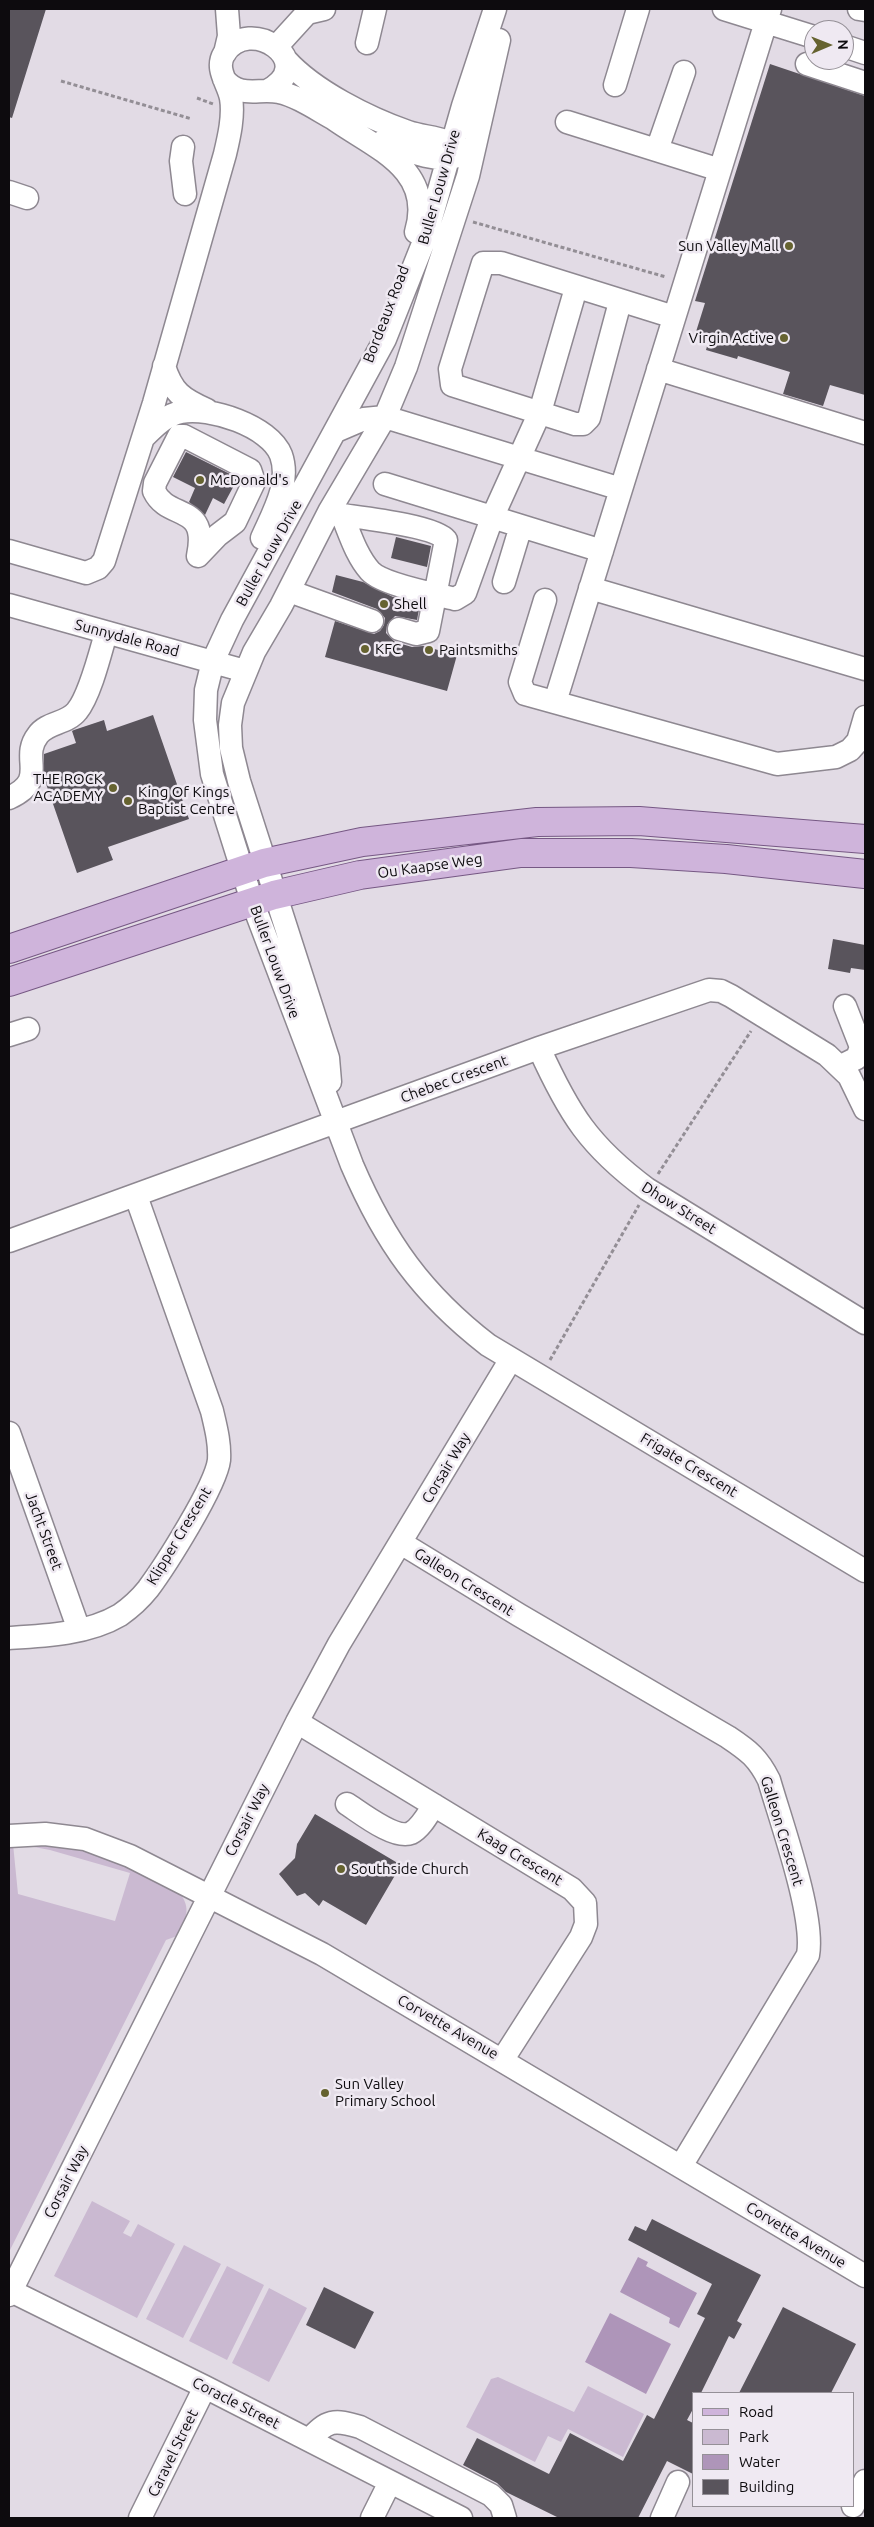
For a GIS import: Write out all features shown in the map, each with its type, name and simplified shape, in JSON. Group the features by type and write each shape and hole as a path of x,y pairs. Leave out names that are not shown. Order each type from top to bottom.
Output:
{"main road":[{"name":"Ou Kaapse Weg","path":"9,949 253,867 362,842 537,822 639,821 865,839"},
{"name":"Ou Kaapse Weg","path":"9,982 263,898 360,875 521,853 631,853 735,860 865,874"}],"street":[{"path":"9,551 90,573 98,568 107,552 143,438 222,164 230,128 232,105 221,65 228,36 228,9"},
{"path":"236,9 298,73 355,108 454,151 468,176"},
{"path":"367,43 375,9"},
{"name":"Buller Louw Drive","path":"495,9 454,151 426,236 385,338 220,642 206,690 206,743 212,774 253,867 263,898 328,1058 335,1115 370,1208 398,1253 422,1284 445,1309 488,1345 511,1360"},
{"name":"Buller Louw Drive","path":"253,867 231,748 230,726 233,703 254,652 336,513 385,417 406,367 468,176 477,128 506,9"},
{"path":"615,85 638,9"},
{"path":"724,9 768,15 804,32"},
{"path":"859,9 865,10"},
{"path":"274,49 311,10"},
{"path":"555,702 768,15"},
{"path":"225,53 239,42 274,49"},
{"path":"222,164 237,130 263,92 277,85 284,76 274,49"},
{"path":"825,70 865,83"},
{"path":"657,150 684,72"},
{"name":"Bordeaux Road","path":"224,78 235,88 250,93 263,92 290,95 334,119 399,148 454,151"},
{"name":"Bordeaux Road","path":"334,119 396,160 414,182 419,201 418,224 413,241 353,399"},
{"path":"567,122 720,170"},
{"path":"454,151 469,146 477,128"},
{"path":"183,147 182,161 185,194"},
{"path":"620,302 589,418 578,425 452,385 450,369 483,264 501,263 620,302 674,317"},
{"path":"336,513 355,548 371,572 396,583 455,599 464,593 492,518 540,412 576,288"},
{"path":"164,366 170,384 175,391 208,411 248,425 272,441 281,458 283,474 281,494 258,548 240,606"},
{"path":"658,369 865,433"},
{"path":"143,438 164,418 180,412 208,411"},
{"path":"336,431 364,419 385,417 621,489"},
{"path":"181,435 250,470 254,482 235,522 218,535 198,556 200,534 194,521 161,500 154,491 155,483 177,439 181,435"},
{"path":"385,484 602,551"},
{"path":"336,513 377,520 441,535 446,542 428,631 420,635 399,629"},
{"path":"504,582 521,526"},
{"path":"590,588 865,669"},
{"path":"289,591 372,621"},
{"path":"545,600 520,685 525,694 777,764 836,757 850,750 858,741 865,717"},
{"name":"Sunnydale Road","path":"9,605 245,670"},
{"path":"16,795 29,784 32,749 35,739 43,730 77,711 95,670 106,632"},
{"name":"Chebec Crescent","path":"9,1241 136,1196 335,1115 709,990 721,991 731,996 827,1055 841,1066 849,1076 865,1110"},
{"path":"841,1066 857,1058 861,1047 845,1006"},
{"name":"Dhow Street","path":"539,1048 557,1088 574,1117 590,1139 618,1168 647,1189 865,1323"},
{"name":"Klipper Crescent","path":"9,1638 79,1630 119,1615 134,1604 148,1589 210,1488 219,1462 219,1436 212,1411 136,1196"},
{"name":"Corsair Way","path":"10,2293 297,1722 339,1644 511,1360"},
{"name":"Frigate Crescent","path":"511,1360 865,1572"},
{"name":"Jacht Street","path":"9,1433 79,1630"},
{"name":"Galleon Crescent","path":"400,1542 519,1615 728,1737 748,1750 759,1761 769,1780 805,1911 810,1943 808,1955 681,2166"},
{"name":"Kaag Crescent","path":"297,1722 572,1889 585,1903 586,1924 581,1937 503,2059"},
{"path":"347,1804 392,1832 404,1834 414,1830 434,1806"},
{"name":"Corvette Avenue","path":"9,1836 45,1834 85,1839 130,1856 322,1954 503,2059 865,2276"},
{"name":"Coracle Street","path":"10,2293 205,2387 461,2518"},
{"name":"Caravel Street","path":"140,2518 205,2387"},
{"path":"308,2440 322,2426 342,2422 360,2428 491,2495 501,2505 506,2518"},
{"path":"431,2503 446,2471"},
{"path":"854,2504 865,2481"},
{"path":"372,2518 390,2482"},
{"path":"662,2518 678,2482"},
{"path":"846,2518 852,2507"}],"path":[{"path":"60,81 192,119"},
{"path":"197,98 221,106"},
{"path":"465,220 685,282"}],"green space":[{"path":"34,1843 74,1848 126,1866 179,1892 185,1904 186,1914 177,1936 166,1940 9,2252 9,1845 13,1844 18,1894 115,1921 130,1873 34,1847"},
{"path":"92,2201 130,2221 123,2233 131,2237 138,2224 175,2244 137,2318 54,2276"},
{"path":"184,2245 221,2264 183,2338 146,2319"},
{"path":"227,2266 264,2285 227,2360 189,2341"},
{"path":"269,2288 307,2308 269,2382 232,2363"},
{"path":"498,2377 574,2412 588,2386 644,2414 623,2457 568,2429 561,2442 548,2436 535,2462 466,2427 491,2379"}],"water":[{"path":"638,2257 648,2262 646,2266 697,2293 679,2328 669,2323 670,2318 620,2292"},
{"path":"610,2313 671,2344 646,2394 585,2362"}],"building":[{"path":"9,9 46,9 12,118 9,117"},
{"name":"Sun Valley Mall","path":"770,64 865,96 865,395 830,385 823,406 783,394 790,372 738,356 737,359 706,350 709,339 695,335 705,303 695,301"},
{"path":"186,452 238,478 224,504 213,498 205,515 189,502 195,488 173,477"},
{"path":"396,537 431,546 427,567 391,558"},
{"path":"336,575 363,582 393,597 420,604 417,620 395,616 387,625 386,633 395,642 412,647 423,646 457,655 447,691 325,657 335,621 374,634 380,631 384,625 385,618 377,609 332,592"},
{"name":"THE ROCK ACADEMY","path":"153,715 189,819 108,847 113,860 77,873 44,778 44,754 76,743 72,731 74,730 104,720 107,731"},
{"path":"833,939 865,945 865,970 851,968 850,973 828,969"},
{"name":"Southside Church","path":"315,1814 401,1865 366,1925 323,1900 319,1906 305,1893 297,1896 279,1874 295,1858 297,1844"},
{"path":"652,2219 761,2275 737,2321 742,2324 734,2339 729,2336 701,2392 692,2392 692,2411 687,2420 692,2422 692,2474 667,2461 638,2518 559,2518 506,2492 497,2483 463,2465 477,2438 549,2474 570,2433 623,2461 647,2415 654,2419 705,2318 697,2314 712,2284 628,2240 635,2226 646,2231"},
{"path":"324,2287 374,2312 355,2349 306,2325"},
{"path":"783,2307 856,2344 832,2392 740,2392"}],"place":[{"name":"Sun Valley Mall","path":"789,246"},
{"name":"Virgin Active","path":"784,338"},
{"name":"McDonald's","path":"200,480"},
{"name":"Shell","path":"384,604"},
{"name":"KFC","path":"365,649"},
{"name":"Paintsmiths","path":"429,650"},
{"name":"THE ROCK ACADEMY","path":"113,788"},
{"name":"King Of Kings Baptist Centre","path":"128,801"},
{"name":"Southside Church","path":"341,1869"},
{"name":"Sun Valley Primary School","path":"325,2093"}]}
